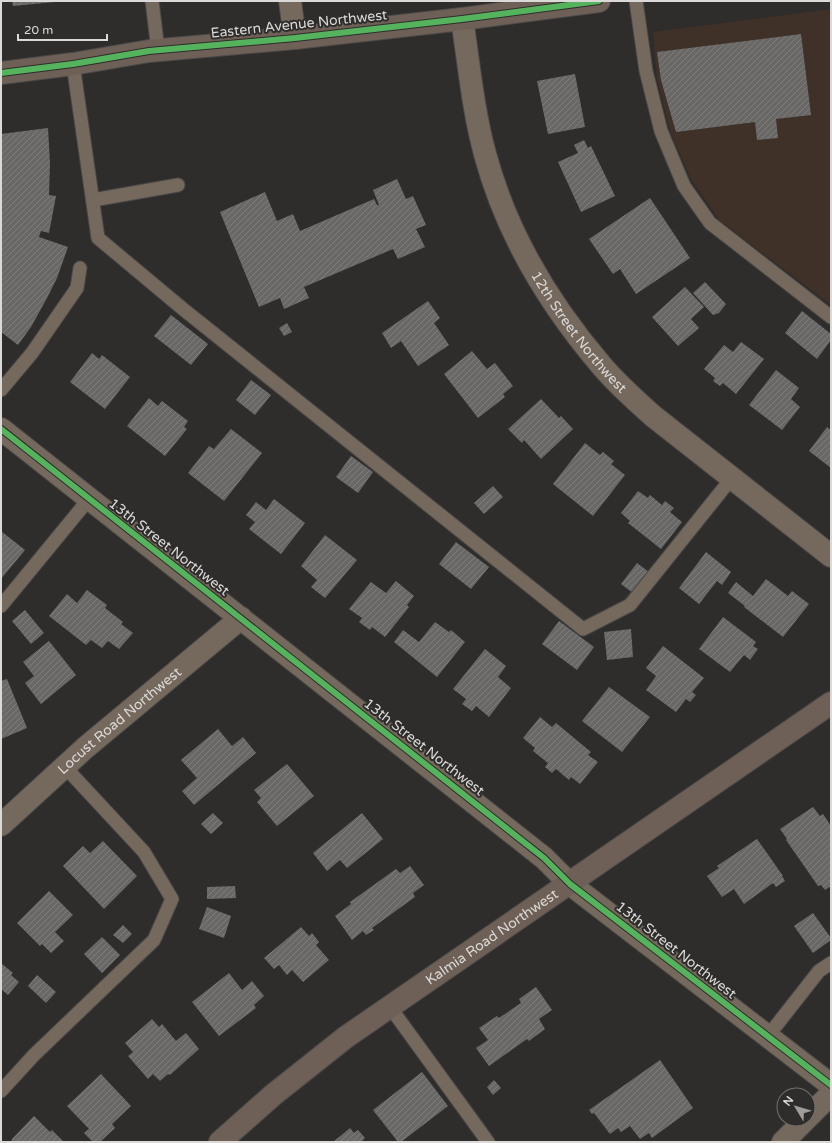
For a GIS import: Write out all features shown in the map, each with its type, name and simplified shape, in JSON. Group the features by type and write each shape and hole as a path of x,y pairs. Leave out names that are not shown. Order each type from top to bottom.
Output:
{"street":[{"path":"290,1 295,38"},
{"name":"Eastern Avenue Northwest","path":"1,73 73,64 158,50 295,38 462,19 501,8 599,1"},
{"name":"12th Street Northwest","path":"462,19 475,110 487,160 506,216 526,256 558,309 579,338 626,392 666,428 831,556"},
{"name":"13th Street Northwest","path":"1,429 544,858 570,884 831,1084"},
{"name":"Locust Road Northwest","path":"1,825 85,748 241,618"},
{"name":"Kalmia Road Northwest","path":"220,1142 273,1095 346,1037 521,915 570,884 831,702"},
{"path":"816,1109 831,1094"},
{"path":"783,1142 798,1127"}],"lane":[{"path":"152,1 158,50"},
{"path":"636,1 646,71 662,131 684,186 710,223 831,317"},
{"path":"73,64 98,238 583,629 630,605 731,479"},
{"path":"93,200 178,185"},
{"path":"1,390 32,353 77,288 80,268"},
{"path":"1,606 89,499"},
{"path":"1,1091 34,1055 154,940 172,899 144,852 65,767"},
{"path":"768,1036 819,971 831,963"},
{"path":"390,1007 488,1142"}],"shaded area":[{"path":"831,9 831,305 719,220 691,179 671,134 657,79 653,32"}],"building":[{"path":"12,1 55,1 55,2 13,6"},
{"path":"801,34 811,115 776,119 778,138 757,140 755,122 676,132 661,80 657,52"},
{"path":"575,74 585,127 548,134 537,81"},
{"path":"48,128 50,163 49,195 56,196 49,233 41,231 39,237 68,247 57,278 47,298 31,327 18,345 1,332 1,134"},
{"path":"584,140 588,148 591,146 615,196 581,212 558,162 578,153 574,145"},
{"path":"397,179 406,199 413,196 426,225 416,229 425,247 398,259 393,249 304,287 309,298 284,309 280,298 259,307 220,212 265,192 277,221 293,214 300,231 374,199 377,205 379,205 373,190"},
{"path":"650,198 690,258 636,294 620,269 613,274 589,239"},
{"path":"705,282 726,304 719,313 713,315 693,293"},
{"path":"685,287 704,307 691,319 699,328 678,346 652,317"},
{"path":"428,301 440,318 434,323 449,345 418,366 401,341 391,348 382,333"},
{"path":"802,311 831,334 831,340 817,359 785,333"},
{"path":"171,315 208,344 191,365 154,336"},
{"path":"287,323 292,332 284,336 279,328"},
{"path":"741,342 764,359 736,394 723,383 720,386 713,381 715,378 704,369 724,345 733,352"},
{"path":"472,351 487,369 495,363 513,386 503,394 505,397 478,418 444,374"},
{"path":"92,353 99,359 102,355 130,377 105,409 70,382"},
{"path":"776,370 799,388 791,399 800,407 782,430 749,405"},
{"path":"251,380 271,395 255,415 236,400"},
{"path":"149,398 158,406 162,401 188,421 184,427 187,429 165,456 127,426"},
{"path":"541,399 559,418 561,416 573,429 541,459 524,440 522,443 508,429"},
{"path":"827,427 831,430 831,468 809,451"},
{"path":"231,429 262,453 224,501 188,473 209,446 214,449"},
{"path":"585,443 600,455 603,452 614,461 611,464 625,475 593,516 553,484"},
{"path":"351,456 373,472 358,493 336,477"},
{"path":"493,486 503,497 484,514 474,503"},
{"path":"638,491 648,498 650,495 662,505 665,501 674,508 670,512 682,522 661,549 628,523 630,521 621,513"},
{"path":"274,499 305,523 281,554 249,529 255,522 246,515 256,502 266,510"},
{"path":"1,531 25,550 1,579"},
{"path":"325,535 357,560 325,598 311,587 317,580 301,566"},
{"path":"456,542 489,567 471,589 439,564"},
{"path":"706,552 731,572 722,585 717,581 699,604 679,588"},
{"path":"637,563 649,572 633,593 621,584"},
{"path":"766,579 788,596 792,591 809,604 783,637 728,593 736,582 753,596"},
{"path":"396,581 414,596 407,605 409,607 385,637 372,627 370,630 359,622 362,618 349,609 371,582 386,593"},
{"path":"87,590 107,605 105,608 123,622 121,624 133,633 119,649 108,641 102,648 91,640 86,645 49,616 67,594 77,603"},
{"path":"25,610 44,633 31,644 12,621"},
{"path":"723,617 756,642 753,646 758,649 750,660 744,655 730,672 699,649"},
{"path":"559,621 594,647 577,670 542,644"},
{"path":"435,622 449,632 451,630 465,642 437,677 394,642 403,630 419,642"},
{"path":"631,629 633,657 607,660 604,632"},
{"path":"49,641 76,675 41,704 25,683 34,676 23,662"},
{"path":"663,646 704,678 692,692 696,695 690,702 686,699 676,712 646,690 656,676 646,668"},
{"path":"485,649 506,666 498,677 511,688 489,717 476,706 472,711 462,704 466,699 453,689"},
{"path":"7,679 27,728 1,739 1,681"},
{"path":"609,687 650,717 622,752 582,721"},
{"path":"540,717 552,727 556,723 591,752 588,755 598,762 580,784 571,777 569,780 556,769 552,773 545,767 548,763 533,751 535,748 523,738"},
{"path":"218,729 232,746 243,737 256,753 194,805 182,791 197,778 181,760"},
{"path":"287,764 314,796 277,826 257,802 261,798 254,790"},
{"path":"813,807 820,816 823,814 831,826 831,886 825,890 821,885 818,886 780,829"},
{"path":"213,813 223,823 211,834 201,824"},
{"path":"362,813 383,839 347,868 340,860 327,871 313,853"},
{"path":"757,839 785,881 776,887 773,883 744,904 734,889 722,897 707,876 719,868 717,866"},
{"path":"103,841 137,876 104,909 63,866 83,846 90,853"},
{"path":"410,866 424,885 413,893 415,897 372,928 374,930 366,935 363,931 352,940 335,916 351,904 350,902 396,869 400,873"},
{"path":"235,886 236,898 207,899 207,887"},
{"path":"49,891 73,915 55,932 64,941 51,953 42,944 40,946 17,923"},
{"path":"207,907 231,916 224,938 199,929"},
{"path":"813,913 831,940 813,953 794,926"},
{"path":"123,925 132,934 123,943 113,935"},
{"path":"301,927 309,936 312,933 319,942 316,945 329,960 303,982 292,970 287,975 279,965 274,969 264,958"},
{"path":"102,937 120,955 102,973 84,954"},
{"path":"1,963 13,973 11,975 19,982 8,995 1,989"},
{"path":"229,973 242,990 252,981 264,996 254,1005 256,1008 219,1036 192,1002"},
{"path":"37,975 56,992 46,1003 28,986"},
{"path":"536,987 552,1010 539,1019 545,1029 529,1041 527,1039 489,1066 476,1048 488,1040 479,1028 497,1016 499,1018 521,1003 519,999"},
{"path":"152,1019 159,1027 162,1024 176,1041 186,1033 199,1049 170,1075 168,1074 160,1081 153,1074 148,1079 128,1056 133,1052 125,1043"},
{"path":"660,1060 693,1108 652,1138 649,1133 640,1139 630,1126 621,1132 618,1128 610,1134 594,1113 592,1114 589,1110"},
{"path":"422,1072 448,1106 401,1142 398,1142 373,1110"},
{"path":"101,1074 131,1106 112,1124 115,1128 100,1142 93,1142 84,1133 89,1129 67,1106"},
{"path":"494,1080 501,1088 493,1095 487,1087"},
{"path":"34,1116 50,1132 52,1130 64,1142 10,1142"},
{"path":"350,1128 354,1133 358,1130 365,1138 361,1142 333,1142"}],"cycle path":[{"path":"1,73 73,64 149,51 295,38 462,19 599,1"},
{"path":"1,429 544,858 570,884 831,1085"}]}
